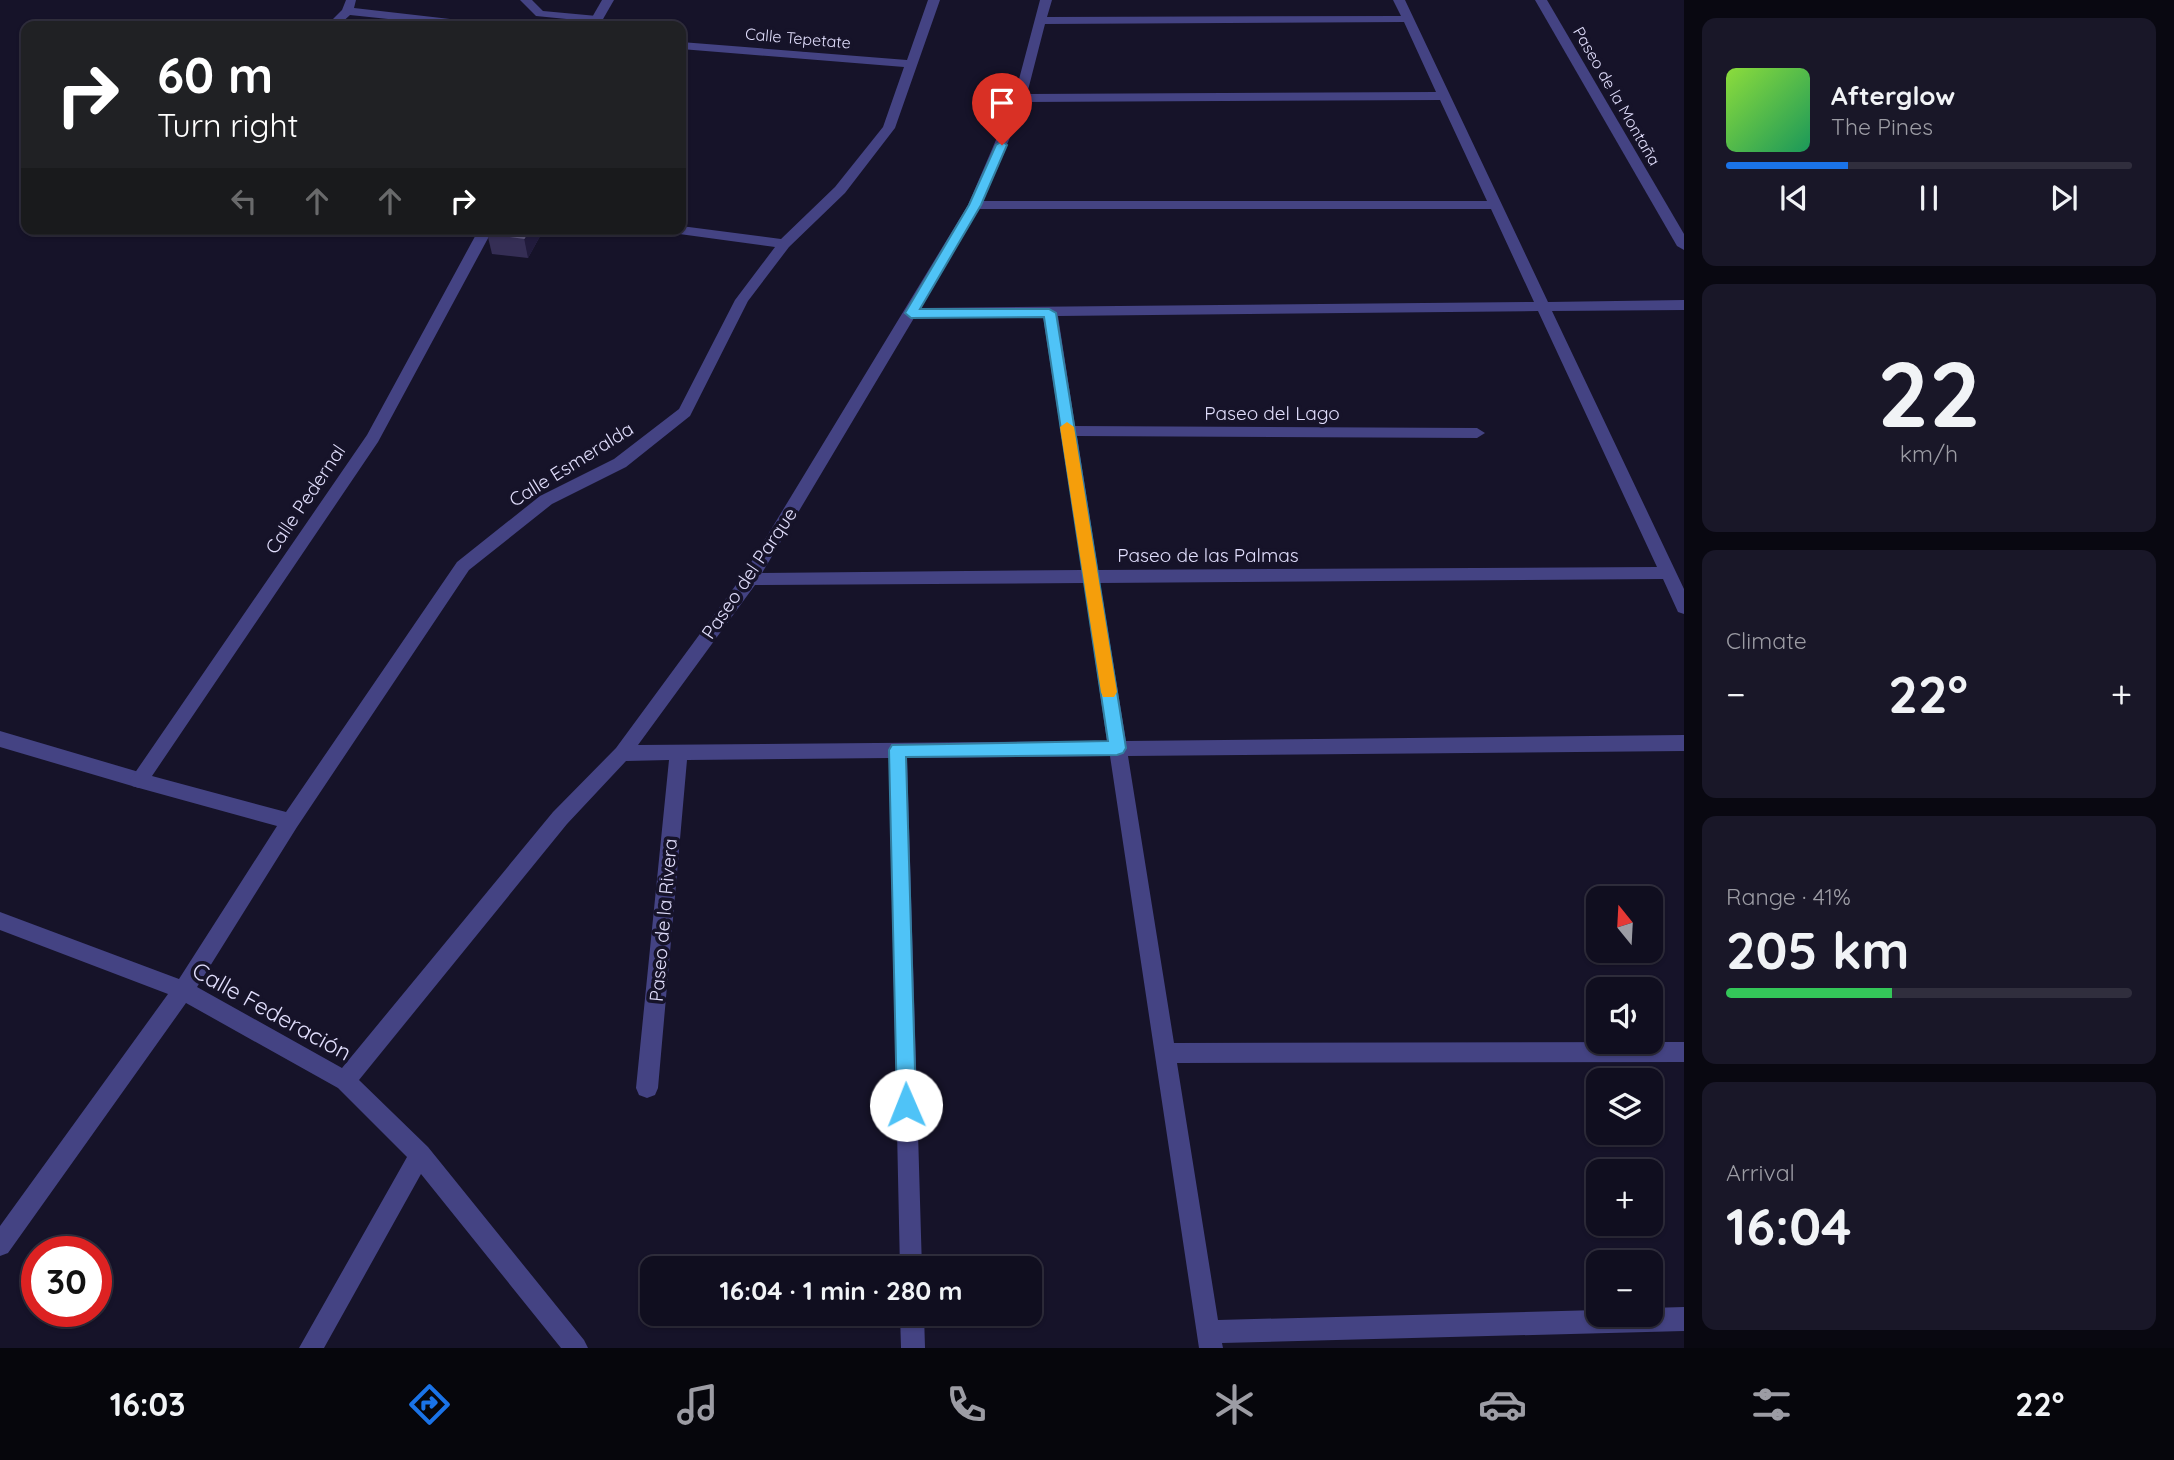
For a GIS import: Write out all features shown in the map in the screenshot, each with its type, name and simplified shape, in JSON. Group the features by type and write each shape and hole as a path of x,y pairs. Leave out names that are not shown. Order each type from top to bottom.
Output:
{"street":[{"path":"526,0 540,14 583,21"},
{"path":"596,21 608,0"},
{"name":"Calle Esmeralda","path":"0,1245 183,990 290,821 463,566 546,500 620,463 685,412 742,300 784,244 841,190 889,128 934,0"},
{"name":"Paseo del Parque","path":"345,1081 560,818 621,753 750,579 975,205 1020,98 1046,0"},
{"path":"1399,0 1684,607"},
{"name":"Paseo de la Montaña","path":"1541,0 1684,246"},
{"path":"336,21 349,6 451,21"},
{"path":"1040,21 1407,19"},
{"name":"Calle Tepetate","path":"686,45 912,64"},
{"path":"1020,98 1443,96"},
{"path":"975,205 1494,205"},
{"path":"686,231 784,244"},
{"name":"Calle Pedernal","path":"139,780 373,438 483,235"},
{"path":"911,313 1684,305"},
{"path":"1049,313 1210,1340 1684,1319"},
{"name":"Paseo del Lago","path":"1068,431 1476,433"},
{"name":"Paseo de las Palmas","path":"750,579 1667,573"},
{"path":"0,739 290,821"},
{"path":"621,753 1684,743"},
{"path":"898,750 911,1256"},
{"name":"Paseo de la Rivera","path":"648,1088 679,752"},
{"name":"Calle Federación","path":"0,921 183,990 345,1081 420,1155 576,1348"},
{"path":"1165,1053 1684,1052"},
{"path":"311,1348 420,1155"},
{"path":"912,1326 913,1348"}],"building":[{"path":"502,235 526,235 524,238"}],"slow traffic":[{"path":"1067,427 1109,692"}],"route":[{"path":"906,1105 898,750 1117,748 1049,313 911,313 975,205 1002,145"}]}
